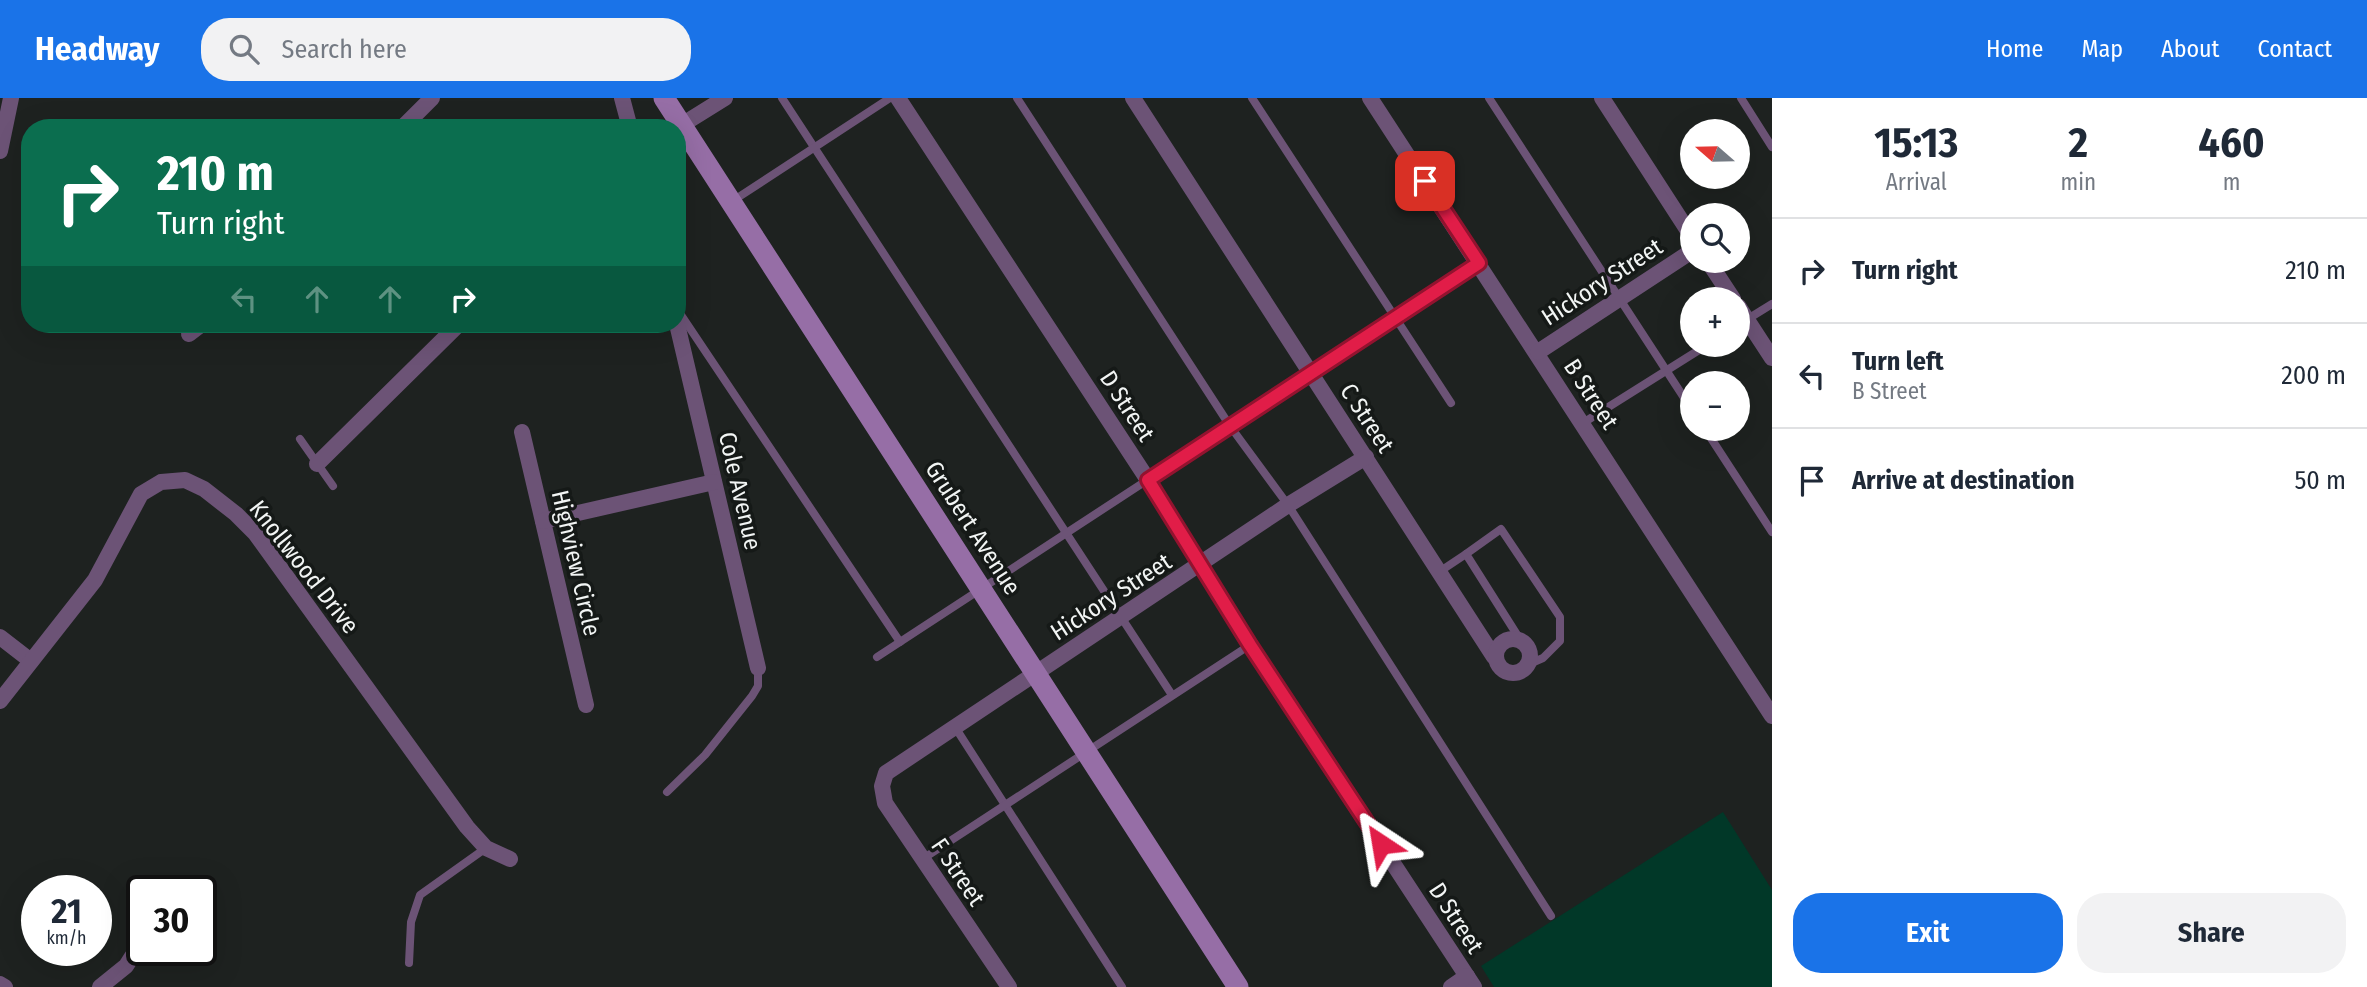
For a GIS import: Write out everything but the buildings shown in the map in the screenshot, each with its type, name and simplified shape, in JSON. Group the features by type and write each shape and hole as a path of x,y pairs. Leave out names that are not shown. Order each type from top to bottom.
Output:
{"street":[{"path":"0,150 11,98"},
{"path":"411,119 432,98"},
{"path":"622,98 628,119"},
{"name":"Grubert Avenue","path":"664,98 676,119"},
{"path":"686,122 725,98"},
{"name":"D Street","path":"898,98 1148,480 1250,645 1471,982"},
{"name":"C Street","path":"1133,98 1494,657"},
{"name":"B Street","path":"1370,98 1538,352 1772,716"},
{"path":"1602,98 1680,218"},
{"name":"Grubert Avenue","path":"686,135 1238,987"},
{"name":"Hickory Street","path":"1538,352 1680,259"},
{"path":"1750,329 1772,358"},
{"path":"317,464 450,333"},
{"name":"Cole Avenue","path":"679,333 758,668"},
{"name":"Highview Circle","path":"522,432 586,705"},
{"name":"Hickory Street","path":"884,779 889,770 1200,566 1287,505 1366,457"},
{"name":"Knollwood Drive","path":"0,701 95,580 141,494 166,481 192,482 236,514 255,533 467,827 486,848 510,859"},
{"path":"543,521 714,482"},
{"path":"0,637 31,661"},
{"path":"1521,641 1529,649 1527,665 1522,670 1510,672 1501,668 1494,657 1503,643 1521,641"},
{"name":"F Street","path":"884,779 882,792 885,803 1009,987"},
{"path":"100,987 126,966"},
{"path":"1451,987 1471,982"},
{"path":"0,984 5,987"}],"lane":[{"path":"782,98 1172,695"},
{"path":"730,202 890,98"},
{"path":"1017,98 1230,426 1287,505 1551,916"},
{"path":"1252,98 1451,403"},
{"path":"1489,98 1680,391"},
{"path":"1741,98 1772,147"},
{"path":"877,657 1479,263"},
{"path":"1750,313 1772,304"},
{"path":"686,322 900,642"},
{"path":"1583,423 1688,357"},
{"path":"300,439 333,486"},
{"path":"1713,441 1772,532"},
{"path":"1439,572 1501,529 1560,617 1560,641 1543,658 1527,665"},
{"path":"1466,554 1521,641"},
{"path":"921,860 1250,645"},
{"path":"667,792 685,778 752,696 758,686 758,668"},
{"path":"955,727 1122,987"},
{"path":"409,963 411,922 419,895 486,848"}],"green space":[{"path":"1723,812 1772,890 1772,987 1494,987 1481,966"}],"route":[{"path":"1381,844 1250,645 1148,480 1479,263 1425,181"}]}
